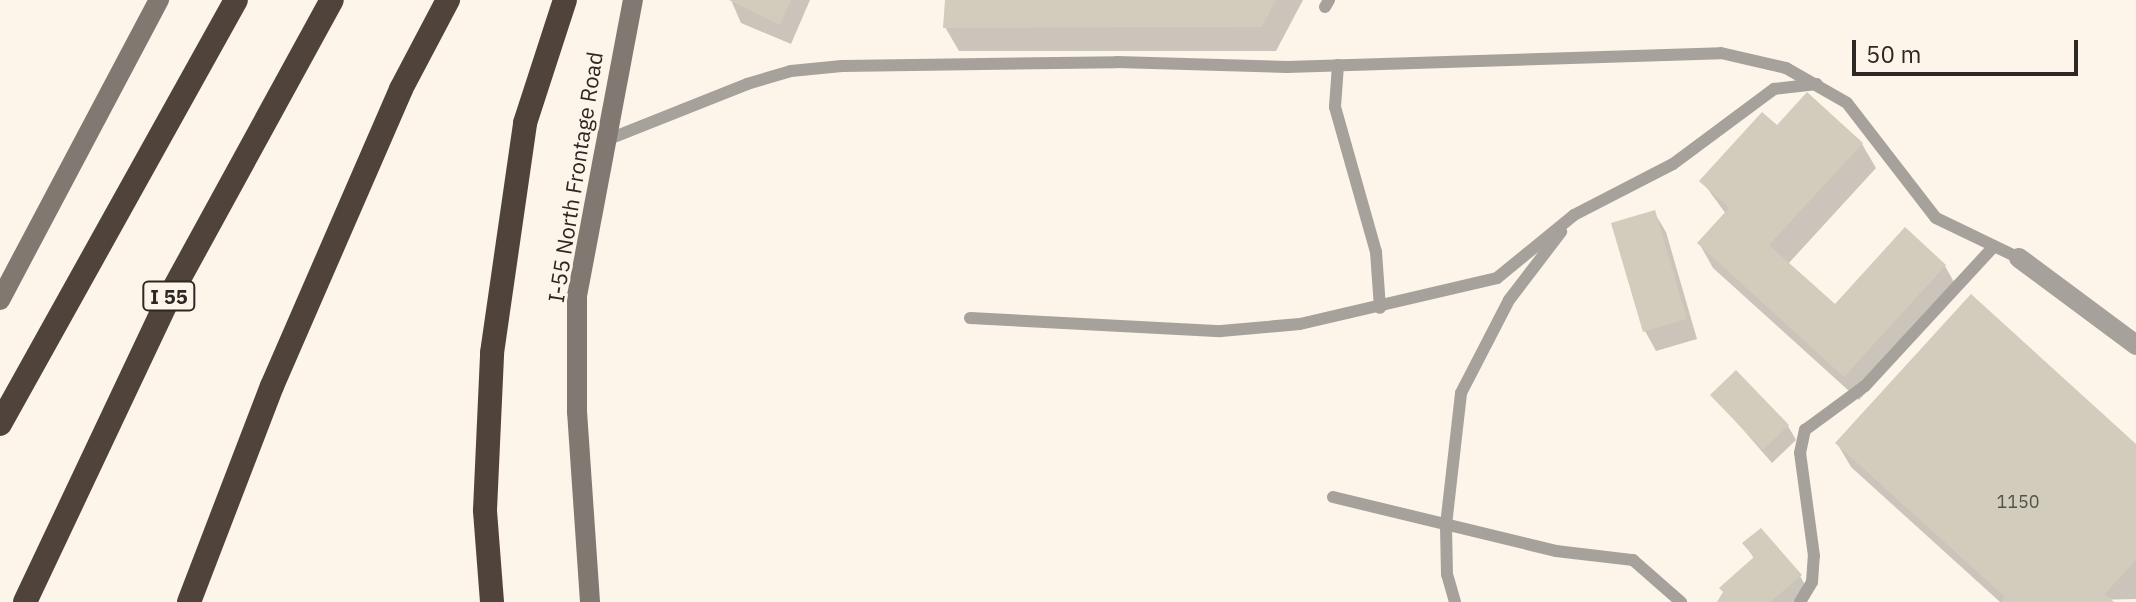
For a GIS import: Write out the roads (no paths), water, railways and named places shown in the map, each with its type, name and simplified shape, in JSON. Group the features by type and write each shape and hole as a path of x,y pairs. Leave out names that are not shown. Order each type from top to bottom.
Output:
{"highway":[{"path":"0,424 236,0"},
{"name":"I 55","path":"25,602 167,301 332,0"},
{"path":"189,602 272,386 401,89 448,0"},
{"path":"492,602 485,510 492,353 525,123 565,0"}],"street":[{"path":"0,300 159,0"},
{"name":"I-55 North Frontage Road","path":"590,602 578,427 577,296 633,0"},
{"path":"2019,258 2136,345"}],"lane":[{"path":"604,141 747,84 803,69 981,62 1338,65 1721,53 1786,68 1847,103 1936,218 2019,258"},
{"path":"1338,65 1335,107 1376,252 1380,308"},
{"path":"970,318 1221,331 1300,324 1380,308 1497,278 1574,215 1673,164 1774,89 1817,84"},
{"path":"1455,602 1447,574 1446,525 1461,393 1509,300 1574,215"},
{"path":"1800,602 1812,582 1814,556 1800,453 1805,430 1865,386 1994,246"},
{"path":"1333,497 1556,551 1633,560 1681,602"}]}
